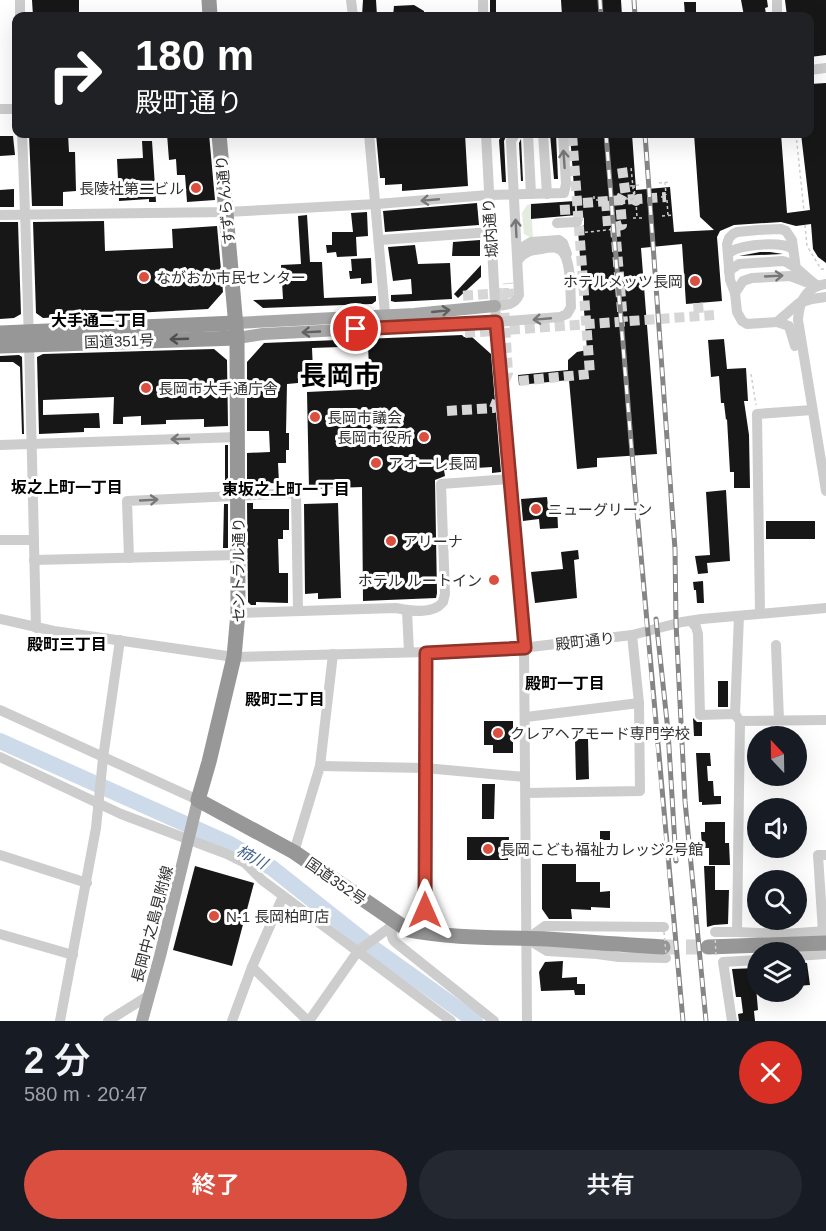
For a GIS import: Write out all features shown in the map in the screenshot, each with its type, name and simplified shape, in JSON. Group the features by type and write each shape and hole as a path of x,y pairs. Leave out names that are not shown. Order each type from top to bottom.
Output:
{"highway":[{"name":"すずらん通り","path":"219,138 237,331"},
{"name":"国道351号","path":"0,333 30,338 237,331"},
{"name":"セントラル通り","path":"234,657 238,613 237,331"},
{"name":"国道351号","path":"0,346 30,338"},
{"path":"197,807 234,657"},
{"name":"国道352号","path":"197,807 294,852 408,930 426,934 496,939 665,944"},
{"path":"713,942 781,946 825,935"}],"main road":[{"path":"237,331 386,314 414,314 495,306"},
{"path":"237,331 263,334 496,322"},
{"name":"長岡中之島見附線","path":"142,1021 197,807"}],"street":[{"path":"22,138 30,338 30,444 36,628"},
{"path":"369,138 386,314"},
{"name":"城内通り","path":"486,138 496,322 525,648 527,1021"},
{"path":"495,306 510,305 519,295 511,141 513,138"},
{"path":"528,138 531,194"},
{"path":"543,138 548,194"},
{"path":"0,215 226,212 488,195 564,193 566,184 563,138"},
{"path":"560,221 578,227"},
{"path":"796,269 799,249 790,235 781,229 737,232 729,238 730,280 735,293 737,312 742,321 747,324 777,322 789,326 796,349 804,359"},
{"path":"380,240 491,232"},
{"path":"728,254 737,248 781,244 799,249"},
{"path":"496,322 560,317 567,314 571,307 567,257 562,250 556,248 530,250 523,253 518,260"},
{"path":"729,271 739,264 789,262 822,285"},
{"path":"735,293 743,281 752,278 790,276 822,285"},
{"path":"777,322 808,292 822,285"},
{"path":"799,303 812,298 826,297"},
{"path":"799,303 798,320 812,410 821,440 826,490"},
{"path":"760,614 757,414 812,410"},
{"path":"0,445 238,437"},
{"path":"238,613 396,608 407,611 430,610 440,606 443,602 441,484 511,479"},
{"path":"129,558 127,501 296,493 298,610"},
{"path":"0,540 33,540"},
{"path":"34,560 238,555"},
{"name":"殿町通り","path":"0,619 36,628 234,657 426,653 525,648 632,635 682,622 826,608"},
{"path":"407,611 409,652"},
{"path":"737,932 739,616"},
{"path":"691,621 698,634 700,715 779,720 826,720"},
{"path":"526,793 640,791 639,703 632,635"},
{"path":"60,1021 87,883 120,640"},
{"path":"776,645 779,720"},
{"path":"426,653 426,934"},
{"path":"294,852 320,766 333,654"},
{"path":"526,717 639,703"},
{"path":"0,710 103,758 197,807"},
{"path":"0,757 245,863 262,880 361,949 451,1021"},
{"path":"320,766 425,768 525,777"},
{"path":"0,855 87,883"},
{"path":"713,942 737,932 825,935 818,855 826,855"},
{"path":"232,1021 252,967 283,896"},
{"path":"252,967 308,1021 361,949 396,923"},
{"path":"396,923 391,938 494,1021"},
{"path":"0,934 73,955"},
{"path":"807,955 826,954"},
{"path":"732,1021 723,962 747,961"},
{"path":"108,1021 148,996"}],"path":[{"path":"796,138 804,211"},
{"path":"626,199 634,198 631,167"},
{"path":"660,196 667,195 665,182"},
{"path":"659,183 671,182"},
{"path":"634,185 637,218"},
{"path":"630,186 639,185"},
{"path":"594,196 594,200 599,200"},
{"path":"631,200 636,199"},
{"path":"667,200 668,216"},
{"path":"662,216 674,215"},
{"path":"633,218 642,218"},
{"path":"805,225 807,246 821,269 826,269"},
{"path":"578,227 616,229"},
{"path":"799,249 807,246"},
{"path":"751,374 757,414"}],"shaded area":[{"path":"531,204 533,239 524,234 522,213 527,205"}],"building":[{"path":"32,0 79,0 79,12 33,12"},
{"path":"363,0 376,0 377,12 362,12"},
{"path":"490,0 496,0 496,12 490,12"},
{"path":"561,0 621,0 622,12 562,12"},
{"path":"741,0 767,0 766,12 743,12"},
{"path":"785,0 826,0 826,55 814,56 814,12 786,12"},
{"path":"684,2 696,2 696,12 685,12"},
{"path":"414,5 424,12 393,12 394,6"},
{"path":"826,83 826,263 813,249 811,224 796,226 781,222 734,225 720,231 717,237 722,301 686,304 682,244 641,248 657,454 597,458 597,467 577,469 569,380 519,385 518,375 568,370 568,360 577,352 587,350 578,230 584,225 584,218 577,215 531,219 531,204 575,201 570,138 632,138 636,190 670,187 674,232 714,230 700,217 694,138 781,138 787,213 810,210 801,138 814,138 814,84"},
{"path":"0,136 12,136 15,155 0,156"},
{"path":"29,138 68,138 69,152 75,152 76,191 63,192 63,206 32,206"},
{"path":"167,138 209,138 215,200 187,202 185,175 177,175 176,159 169,160"},
{"path":"376,138 465,138 468,186 402,191 402,184 385,185 385,178 380,178"},
{"path":"505,138 506,182 502,182 499,140"},
{"path":"550,138 556,138 558,179 554,179"},
{"path":"521,139 523,181 521,181 519,143"},
{"path":"142,141 152,141 156,202 149,202 149,199 119,201 117,159 143,158"},
{"path":"14,189 14,207 0,207 0,190"},
{"path":"477,203 479,225 385,232 383,211"},
{"path":"367,212 368,236 356,237 357,256 337,257 336,252 327,253 326,245 332,245 332,232 353,232 351,213"},
{"path":"307,215 310,262 322,262 324,298 376,296 376,301 372,304 263,308 253,300 283,299 281,265 301,264 298,216"},
{"path":"104,221 105,251 173,248 172,229 217,226 223,292 208,309 43,318 36,313 33,222"},
{"path":"0,222 18,222 21,314 14,318 0,319"},
{"path":"480,240 480,256 452,256 453,242"},
{"path":"415,245 418,264 450,263 452,299 391,301 391,295 412,294 411,279 393,281 388,247"},
{"path":"770,252 783,254 739,256"},
{"path":"371,258 372,283 361,284 361,278 350,279 351,259"},
{"path":"481,265 481,277 458,298 454,294"},
{"path":"462,335 472,337 491,354 501,472 492,473 492,467 444,470 445,476 435,480 436,598 363,601 362,487 309,489 307,392 370,389 368,346 312,348 313,371 298,372 298,383 287,384 286,433 289,433 289,450 286,450 286,463 278,463 279,483 247,484 247,453 270,452 269,431 247,431 247,362 264,343"},
{"path":"724,339 727,369 746,368 748,401 744,401 749,435 750,488 734,488 734,472 730,472 727,419 724,403 721,403 719,376 711,377 708,340"},
{"path":"214,349 227,360 228,426 204,427 204,419 166,420 166,424 141,425 141,416 123,417 123,424 113,424 114,397 43,400 43,415 99,413 100,428 84,428 84,432 39,434 37,357 43,354"},
{"path":"19,355 22,357 24,434 22,434 20,367 13,362 0,362 0,356"},
{"path":"225,445 228,445 228,489 225,489"},
{"path":"726,490 730,561 707,563 708,573 698,574 695,556 710,555 706,492"},
{"path":"547,497 548,506 557,505 558,528 540,529 539,519 523,521 521,499"},
{"path":"247,503 253,503 253,509 289,509 289,530 283,530 283,539 278,539 279,573 288,573 288,603 256,602 256,605 251,605 248,602"},
{"path":"338,503 341,598 318,599 318,593 305,594 304,504"},
{"path":"224,504 228,504 228,548 223,548"},
{"path":"766,521 815,521 815,539 766,539"},
{"path":"578,550 579,559 574,560 577,598 535,603 531,572 563,569 561,552"},
{"path":"703,581 704,603 697,603 693,582"},
{"path":"718,681 728,681 728,707 718,707"},
{"path":"693,718 697,722 702,722 702,736 694,736"},
{"name":"クレアヘアモード専門学校","path":"484,721 513,721 513,753 493,753 493,745 484,745"},
{"path":"575,739 588,739 589,779 576,780"},
{"path":"696,753 710,753 711,766 707,766 708,781 713,781 714,796 721,796 721,804 702,805 702,802 699,802"},
{"path":"482,784 495,784 494,819 482,819"},
{"path":"705,822 725,822 725,843 729,843 730,865 709,865 709,848 702,848 701,832 705,832"},
{"path":"600,831 610,831 610,840 600,840"},
{"name":"長岡こども福祉カレッジ2号館","path":"467,837 509,837 508,860 467,860"},
{"path":"542,864 576,864 576,882 600,882 600,892 610,891 610,908 571,909 572,919 549,919 542,909"},
{"name":"N-1 長岡柏町店","path":"195,866 254,883 232,966 173,950"},
{"path":"704,866 715,866 715,890 729,890 728,924 707,927"},
{"path":"563,961 562,978 577,977 577,984 585,984 585,995 575,995 574,990 541,991 539,972 545,962"},
{"path":"807,963 810,985 807,985"},
{"path":"747,968 747,1002 757,1002 758,1010 754,1011 755,1021 739,1021 738,1014 743,1013 741,997 736,997 732,969"}],"waterway":[{"name":"柿川","path":"0,741 228,843 272,868 373,948 475,1021"}],"tunnel":[{"path":"519,381 590,374 572,138"},
{"path":"622,168 626,197"},
{"path":"606,201 608,226 622,225 620,200 624,192"},
{"path":"634,199 636,201 666,197"},
{"path":"583,203 635,199"},
{"path":"560,210 577,209"},
{"path":"615,227 623,322"},
{"path":"503,293 509,293 508,283"},
{"path":"447,411 494,408 508,373 503,293 460,296"},
{"path":"698,303 699,316"},
{"path":"465,333 714,315"},
{"path":"663,947 708,947"}],"railway":[{"path":"600,0 601,12"},
{"path":"634,0 635,12"},
{"path":"606,138 683,1021"},
{"path":"645,138 675,549 676,623 685,801 706,1021"},
{"path":"656,619 668,731 676,861"}],"place":[{"name":"長陵社第二ビル","path":"196,188"},
{"name":"ながおか市民センター","path":"144,277"},
{"name":"ホテルメッツ長岡","path":"695,281"},
{"name":"長岡市大手通庁舎","path":"146,388"},
{"name":"長岡市議会","path":"315,417"},
{"name":"長岡市役所","path":"424,437"},
{"name":"アオーレ長岡","path":"376,463"},
{"name":"ニューグリーン","path":"536,509"},
{"name":"アリーナ","path":"391,541"},
{"name":"ホテル ルートイン","path":"494,580"},
{"name":"クレアヘアモード専門学校","path":"498,733"},
{"name":"長岡こども福祉カレッジ2号館","path":"488,849"},
{"name":"N-1 長岡柏町店","path":"214,916"}],"district":[{"name":"大手通二丁目","path":"99,320"},
{"name":"長岡市","path":"340,376"},
{"name":"坂之上町一丁目","path":"67,487"},
{"name":"東坂之上町一丁目","path":"286,489"},
{"name":"殿町三丁目","path":"67,644"},
{"name":"殿町一丁目","path":"565,683"},
{"name":"殿町二丁目","path":"285,699"}],"route":[{"path":"356,329 496,322 525,648 426,653 425,910"}]}
